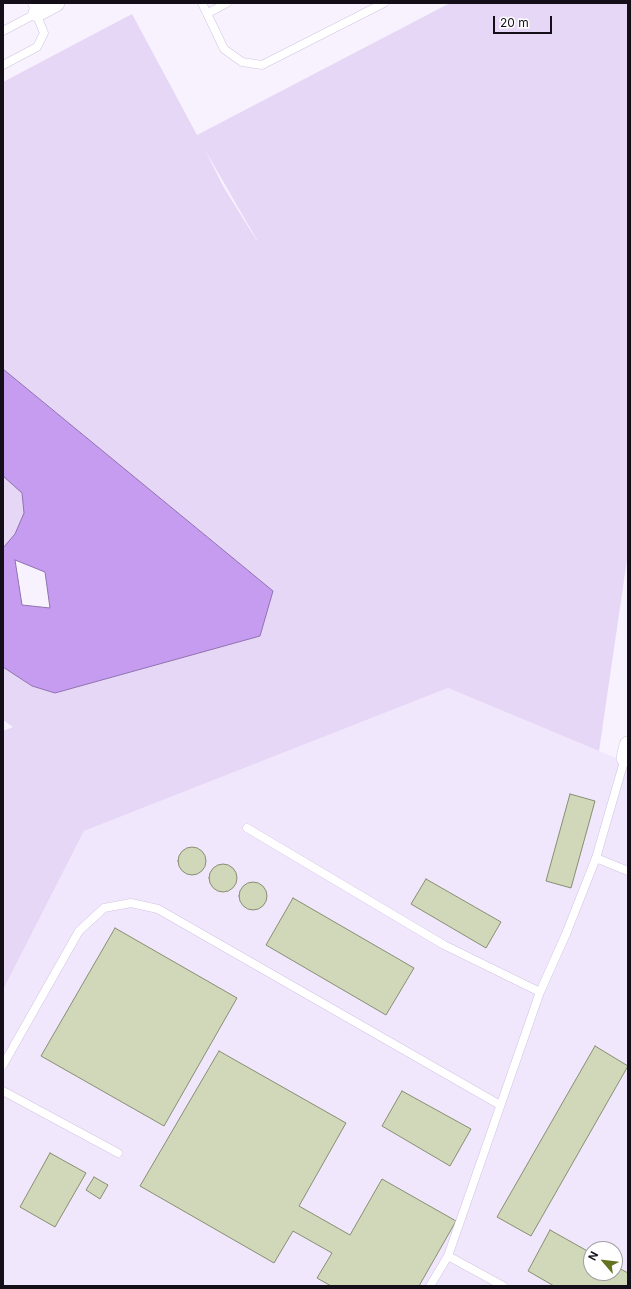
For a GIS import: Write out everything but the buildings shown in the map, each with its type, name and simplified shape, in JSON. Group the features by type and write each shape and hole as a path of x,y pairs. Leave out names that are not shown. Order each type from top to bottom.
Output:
{"street":[{"path":"34,8 56,3"}],"lane":[{"path":"202,3 224,49 242,62 262,65 384,3"},
{"path":"208,13 227,3"},
{"path":"3,31 34,8 44,33 37,47 3,65"},
{"path":"430,1286 448,1256 540,992 566,934 596,858 627,752"},
{"path":"247,828 444,945 540,992"},
{"path":"596,858 628,870"},
{"path":"3,1065 78,931 104,908 131,903 158,909 500,1105"},
{"path":"3,1091 118,1153"},
{"path":"448,1256 502,1286"}],"shaded area":[{"path":"450,3 628,3 628,553 599,751 448,688 84,831 3,990 3,731 13,727 3,720 3,667 31,686 55,693 260,636 273,591 3,369 3,82 132,14 197,135","holes":["205,150 257,240 223,186"]},
{"path":"3,369 273,591 260,636 55,693 32,686 3,667 3,548 15,534 24,513 22,493 3,476","holes":["15,560 45,572 50,608 22,605"]},
{"path":"3,476 23,493 24,513 15,534 3,548"},
{"path":"448,688 628,763 628,1286 3,1286 3,990 84,831"}]}
